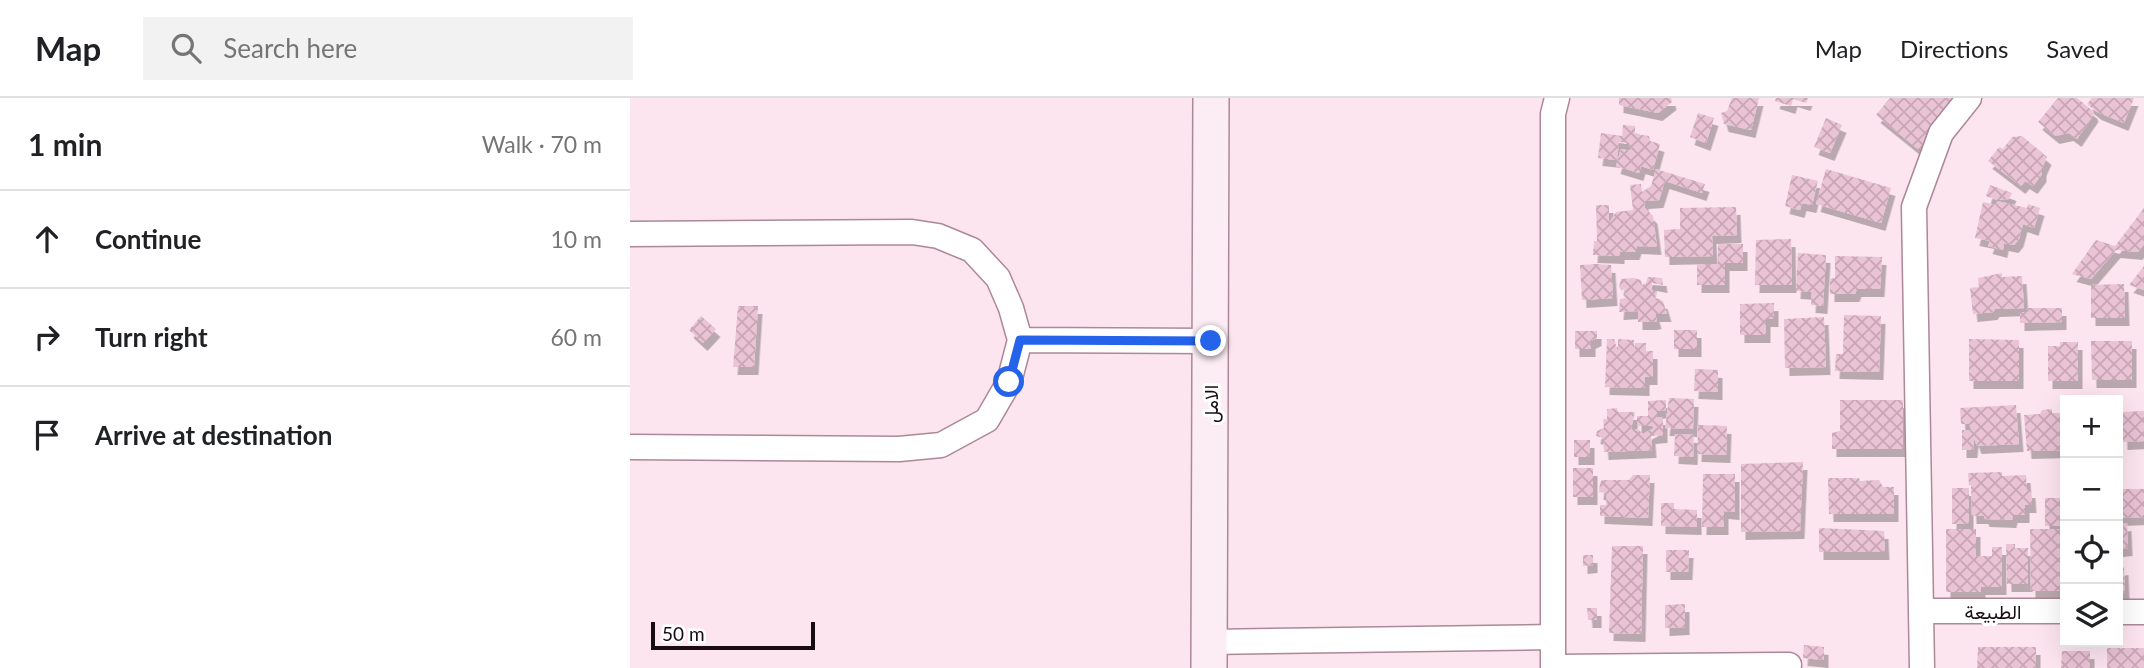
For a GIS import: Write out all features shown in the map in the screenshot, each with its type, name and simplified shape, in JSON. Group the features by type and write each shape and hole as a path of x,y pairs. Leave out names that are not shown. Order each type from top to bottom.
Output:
{"street":[{"name":"الامل","path":"1209,655 1211,98"},
{"path":"1557,98 1553,114 1553,667 1789,665"},
{"path":"1922,668 1914,207 1941,133 1969,98"},
{"path":"630,234 912,232 938,236 972,250 998,278 1011,308 1020,340 1009,382 987,420 941,445 899,449 630,447"},
{"path":"1020,340 1211,341"},
{"name":"الطبيعة","path":"1921,611 2060,611"},
{"path":"2123,611 2144,612"},
{"path":"1209,655 1553,637"}],"building":[{"path":"1619,98 1671,98 1672,102 1658,113 1619,105"},
{"path":"1732,98 1759,98 1751,130 1724,124 1721,113 1727,111"},
{"path":"1776,98 1808,98 1806,103 1793,99 1791,106 1775,101"},
{"path":"1890,98 1959,98 1918,149 1876,115"},
{"path":"2058,98 2077,98 2093,111 2094,114 2077,139 2069,133 2055,136 2038,122"},
{"path":"2092,98 2134,98 2124,123 2097,112 2087,104"},
{"path":"1698,113 1714,118 1706,143 1690,137"},
{"path":"1826,118 1842,125 1830,153 1814,147"},
{"path":"1623,125 1635,126 1635,134 1649,136 1650,141 1660,144 1653,170 1641,166 1639,173 1616,166 1621,149 1631,151 1629,143 1619,142 1617,160 1598,158 1601,133 1622,136"},
{"path":"2022,136 2047,157 2042,174 2033,186 2025,181 2021,186 1988,161 1999,147 2003,149 2012,137"},
{"path":"1656,169 1705,184 1702,193 1665,181 1659,200 1644,201 1645,208 1653,216 1657,247 1637,246 1635,252 1620,252 1620,256 1593,255 1594,241 1597,241 1596,205 1609,205 1609,223 1616,212 1633,210 1630,185 1641,184 1642,192 1651,186"},
{"path":"1826,169 1891,188 1881,223 1816,204"},
{"path":"1792,175 1818,181 1812,205 1802,203 1800,210 1785,206"},
{"path":"1990,185 2012,193 2009,199 1997,200 1986,196"},
{"path":"1997,201 2040,208 2034,228 2023,224 2019,239 2014,245 2004,243 2003,250 1988,246 1990,241 1975,238 1983,202 1996,205"},
{"path":"1736,207 1737,235 1712,236 1713,256 1665,257 1664,230 1680,229 1680,208"},
{"path":"2144,208 2144,244 2138,252 2116,250 2091,279 2072,274 2096,240 2115,246"},
{"path":"1791,239 1792,285 1755,285 1756,240"},
{"path":"1718,244 1743,244 1743,263 1725,263 1725,285 1697,285 1697,264 1718,264"},
{"path":"1798,253 1826,255 1823,306 1811,305 1812,292 1796,291"},
{"path":"1835,256 1882,257 1880,289 1857,289 1855,294 1830,294 1830,279 1835,278"},
{"path":"1580,265 1611,265 1613,298 1582,300"},
{"path":"2144,266 2144,290 2129,285"},
{"path":"2002,273 2002,277 2022,276 2024,308 1995,309 1993,312 1973,314 1970,288 1979,287 1978,278"},
{"path":"1648,277 1662,278 1663,285 1652,283 1651,290 1656,292 1655,300 1663,301 1667,314 1655,314 1657,321 1638,322 1638,311 1619,312 1620,299 1626,298 1625,288 1622,291 1619,287 1621,279 1641,280 1642,285"},
{"path":"2124,284 2125,318 2091,318 2091,285"},
{"path":"1774,303 1774,319 1766,319 1766,335 1740,335 1740,304"},
{"path":"738,306 758,306 754,367 733,367"},
{"path":"2027,308 2062,308 2062,322 2020,323 2020,312 2027,312"},
{"path":"1844,315 1881,316 1879,372 1835,371 1836,354 1843,354"},
{"path":"701,316 716,329 703,343 689,330"},
{"path":"1824,317 1826,367 1785,368 1784,319"},
{"path":"1674,330 1697,330 1697,349 1674,349"},
{"path":"1575,331 1597,331 1597,338 1591,341 1591,349 1575,349"},
{"path":"1607,339 1614,339 1618,352 1618,339 1634,340 1634,349 1635,343 1646,343 1646,351 1653,351 1653,377 1645,377 1645,388 1605,387"},
{"path":"1969,339 2019,340 2019,381 1969,381"},
{"path":"2091,341 2132,341 2132,380 2092,380"},
{"path":"2060,342 2078,342 2078,381 2048,381 2048,346 2060,346"},
{"path":"1695,369 1718,370 1718,392 1694,391"},
{"path":"1669,398 1694,399 1693,429 1665,428"},
{"path":"1666,400 1666,410 1657,411 1657,417 1663,417 1663,435 1651,436 1652,450 1604,452 1603,438 1596,436 1597,431 1604,428 1603,419 1607,419 1607,409 1635,412 1631,429 1638,429 1643,434 1654,428 1637,426 1637,416 1648,416 1648,401"},
{"path":"1840,400 1903,400 1903,449 1832,449 1832,433 1840,431"},
{"path":"2016,405 2019,444 1977,446 1974,438 1973,450 1962,450 1962,430 1972,431 1969,424 1961,424 1960,408"},
{"path":"2052,409 2052,413 2060,413 2060,450 2027,451 2024,415 2040,414 2042,410"},
{"path":"2144,411 2144,441 2123,442 2123,412"},
{"path":"1698,425 1727,426 1726,455 1697,454"},
{"path":"1675,434 1694,435 1693,457 1674,456"},
{"path":"1574,440 1590,440 1590,457 1574,457"},
{"path":"1803,462 1800,531 1741,532 1741,464"},
{"path":"1573,468 1593,468 1593,497 1573,497"},
{"path":"2002,472 2002,476 2026,475 2032,505 2025,505 2025,515 2013,515 2012,520 1972,516 1968,473"},
{"path":"1703,474 1735,474 1735,512 1724,511 1724,527 1702,527"},
{"path":"1633,475 1650,475 1648,518 1600,516 1600,505 1606,505 1607,493 1599,492 1602,480 1629,480"},
{"path":"1828,478 1879,480 1883,487 1894,487 1894,514 1829,514"},
{"path":"1952,488 1969,488 1969,524 1952,524"},
{"path":"2123,489 2144,489 2144,517 2123,518"},
{"path":"2045,498 2060,498 2060,526 2045,526"},
{"path":"1661,503 1674,503 1674,509 1697,510 1697,527 1661,526"},
{"path":"2123,523 2127,523 2128,548 2123,548"},
{"path":"1819,528 1884,531 1885,552 1819,552"},
{"path":"1946,529 1976,529 1976,556 1992,556 1992,547 2002,547 2002,587 1981,587 1981,592 1946,592"},
{"path":"2030,529 2060,529 2060,591 2031,591"},
{"path":"2006,544 2015,544 2015,548 2028,548 2028,584 2007,584"},
{"path":"1612,546 1643,546 1641,634 1609,633"},
{"path":"1666,550 1689,550 1688,572 1666,572"},
{"path":"1583,555 1593,555 1593,565 1583,566"},
{"path":"2123,567 2125,592 2123,592 2123,584"},
{"path":"1685,604 1685,627 1665,628 1665,605"},
{"path":"1587,608 1597,608 1597,620 1588,620"},
{"path":"1804,645 1824,647 1824,660 1803,658"},
{"path":"1978,647 2036,647 2036,668 1977,668"},
{"path":"2107,648 2144,648 2144,668 2107,668"},
{"path":"2062,651 2090,651 2090,668 2061,668"}],"route":[{"path":"1009,382 1020,340 1211,341"}]}
